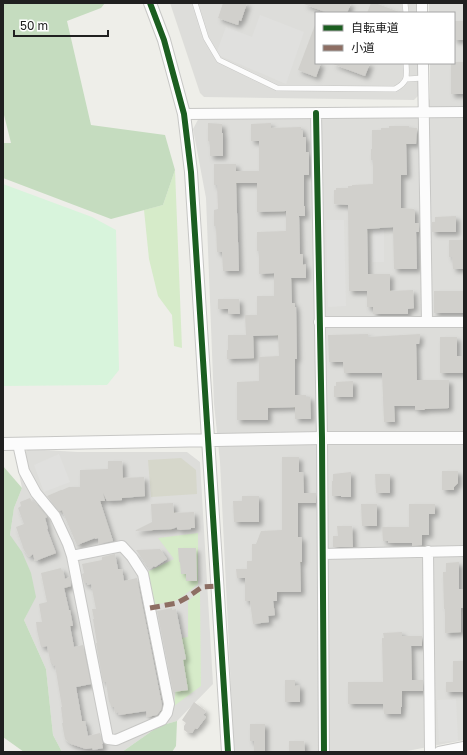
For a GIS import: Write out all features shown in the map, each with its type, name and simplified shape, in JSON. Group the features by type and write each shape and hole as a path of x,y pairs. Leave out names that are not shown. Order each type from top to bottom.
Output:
{"street":[{"path":"150,3 164,40 184,114 191,172 228,752"},
{"path":"423,64 427,322"},
{"path":"184,114 464,112"},
{"path":"316,113 322,438 324,752"},
{"path":"319,322 464,322"},
{"path":"3,444 322,438 464,438"},
{"path":"18,444 24,471 36,493 55,516 72,556 108,739 116,740 162,720 167,713 169,704 143,574 132,557 122,546 72,556"},
{"path":"428,551 430,752"},
{"path":"323,554 464,551"},
{"path":"439,752 464,747"}],"lane":[{"path":"195,3 206,38 219,60 277,88 395,90 403,85 407,79 406,64"},
{"path":"407,79 423,78"}],"shaded area":[{"path":"170,3 417,3 417,12 315,12 315,64 418,64 418,96 414,100 204,97 200,93"},
{"path":"429,3 464,3 464,740 402,752 234,752 220,462 214,404 206,198 193,129 200,116 415,117 430,99 430,64 455,64 455,12 429,12"},
{"path":"260,15 304,32 286,84 216,54 226,27 252,37"},
{"path":"326,220 344,220 346,306 328,307"},
{"path":"373,230 384,230 384,262 372,262"},
{"path":"29,449 77,452 187,452 200,462 213,684 177,721 159,726 122,752 62,752 53,735 46,669 24,620 35,597 10,535 14,508 22,488 16,459"},
{"path":"59,454 70,482 44,492 34,465"},
{"path":"181,458 196,470 197,494 151,497 148,460"},
{"path":"456,699 458,741 439,742 437,700"}],"green space":[{"path":"3,3 105,3 101,8 67,21 91,125 165,135 175,170 163,205 111,219 3,178 3,143 11,143 3,111"},
{"path":"175,170 182,348 174,346 172,315 158,296 149,259 144,210 163,205"},
{"path":"3,184 92,217 116,230 119,370 107,385 3,386"},
{"path":"3,466 22,488 14,508 10,535 22,552 31,573 36,597 24,620 46,669 53,735 62,752 24,752 3,737"},
{"path":"198,533 198,584 175,601 154,605 147,572 174,559 158,538"},
{"path":"200,591 201,686 174,706 181,638 188,637 188,601"},
{"path":"177,721 176,746 172,752 122,752 159,726"}],"building":[{"path":"223,3 247,3 241,21 239,20 238,25 218,18"},
{"path":"351,3 347,12 325,12 304,4"},
{"path":"371,3 375,3 399,12 367,12"},
{"path":"455,21 464,21 464,40 455,40"},
{"path":"315,25 315,64 321,64 316,77 298,70"},
{"path":"455,62 464,62 464,94 451,94 451,64 455,64"},
{"path":"333,64 370,64 365,76"},
{"path":"208,123 222,124 223,156 210,156"},
{"path":"271,123 271,128 301,127 301,130 303,130 303,137 306,137 306,152 309,152 309,175 304,175 305,216 299,216 300,254 303,254 303,265 306,264 306,278 291,278 292,303 295,303 296,307 297,359 295,359 295,395 306,395 306,397 310,397 311,419 295,419 295,407 268,408 268,420 237,420 237,382 259,381 259,357 279,356 278,335 253,336 254,358 227,359 228,335 246,335 245,315 257,315 257,296 274,296 274,273 259,274 257,232 286,231 286,211 257,212 257,183 236,183 239,271 223,271 222,252 217,252 216,226 214,226 214,210 218,209 217,185 214,185 214,164 236,164 236,171 259,171 259,141 251,141 251,124"},
{"path":"389,126 409,126 409,128 417,128 416,144 406,144 407,175 401,175 401,208 414,209 415,223 419,223 419,232 416,232 417,269 394,269 393,227 367,229 368,274 390,274 390,291 413,290 414,308 408,309 408,314 373,314 373,307 367,307 367,291 349,291 348,205 334,204 334,190 336,190 336,188 348,188 348,186 352,185 373,184 373,160 371,160 372,130 381,130 381,128 389,128"},
{"path":"456,216 456,232 432,232 432,222 435,222 435,217"},
{"path":"449,240 464,240 464,269 453,269 452,257 449,257"},
{"path":"434,291 464,291 464,313 434,313"},
{"path":"218,299 239,299 240,314 228,314 228,309 218,309"},
{"path":"368,334 368,337 420,334 419,344 416,344 417,380 449,380 449,408 415,410 415,406 394,406 395,422 384,422 382,373 344,373 343,362 329,362 328,335"},
{"path":"440,337 457,337 457,356 463,356 463,373 440,373"},
{"path":"353,381 353,397 334,397 334,386 336,386 336,382"},
{"path":"282,457 299,457 299,472 303,472 304,493 316,493 316,503 298,503 298,537 302,537 302,562 300,562 301,592 277,592 277,601 273,601 275,615 268,616 269,622 253,624 250,601 245,601 245,578 237,578 236,569 247,569 247,561 252,561 252,544 256,544 261,531 282,530"},
{"path":"108,461 122,461 123,478 144,477 145,496 107,501 103,493 105,501 100,501 113,541 99,544 98,538 95,538 77,545 62,510 59,511 47,496 69,487 80,487 80,470 108,469"},
{"path":"442,471 458,471 458,483 454,487 454,490 442,490"},
{"path":"351,472 351,497 332,496 333,474"},
{"path":"375,474 390,474 390,493 376,493"},
{"path":"242,496 259,496 259,522 234,522 233,501 242,501"},
{"path":"30,498 47,517 45,518 47,529 56,553 35,561 33,554 29,557 24,550 16,527 24,524 18,508 21,506 20,502"},
{"path":"173,503 174,513 194,512 195,528 180,530 177,529 177,527 172,529 134,531 152,522 151,504"},
{"path":"361,504 377,504 377,526 362,526"},
{"path":"409,504 435,504 435,514 429,514 429,535 422,535 422,545 412,546 412,543 388,543 388,541 383,541 382,527 409,527"},
{"path":"337,526 352,526 353,547 333,547 333,536 338,536"},
{"path":"178,548 196,548 197,581 186,581 186,574 181,574"},
{"path":"160,549 167,559 150,569 136,550"},
{"path":"115,554 118,569 122,569 124,581 137,578 162,705 161,710 157,715 147,717 146,711 119,715 118,712 115,713 114,707 111,707 109,702 106,682 103,682 92,609 96,609 91,584 87,585 87,583 84,583 82,564 102,560 102,557"},
{"path":"459,562 459,589 464,589 464,608 461,608 461,632 445,633 443,572 446,572 446,563"},
{"path":"61,568 65,579 70,577 71,586 64,588 73,626 70,626 74,647 83,645 91,684 76,687 82,721 85,721 88,736 100,733 103,748 93,750 92,748 86,749 71,744 65,739 62,723 62,707 55,665 53,666 53,664 51,664 47,646 41,647 37,630 36,622 42,622 39,604 47,602 41,573"},
{"path":"172,608 172,610 176,609 186,659 183,660 188,690 173,692 157,611"},
{"path":"402,632 402,636 422,636 422,646 411,646 412,680 423,680 423,691 402,691 401,714 384,714 383,704 348,704 348,682 383,682 383,633"},
{"path":"453,661 464,661 464,692 446,692 446,682 453,682"},
{"path":"285,680 295,680 295,686 300,685 300,702 285,702"},
{"path":"194,702 206,711 203,715 206,717 197,729 195,728 192,733 188,733 184,730 186,723 182,720"},
{"path":"250,724 265,724 265,752 254,752 254,741 250,741"},
{"path":"289,741 304,741 305,752 289,752"}],"marked path":[{"path":"150,608 177,603 202,587 217,586"}],"cycle path":[{"path":"150,3 164,40 184,114 191,172 228,752"},
{"path":"316,113 322,438 324,752"}]}
